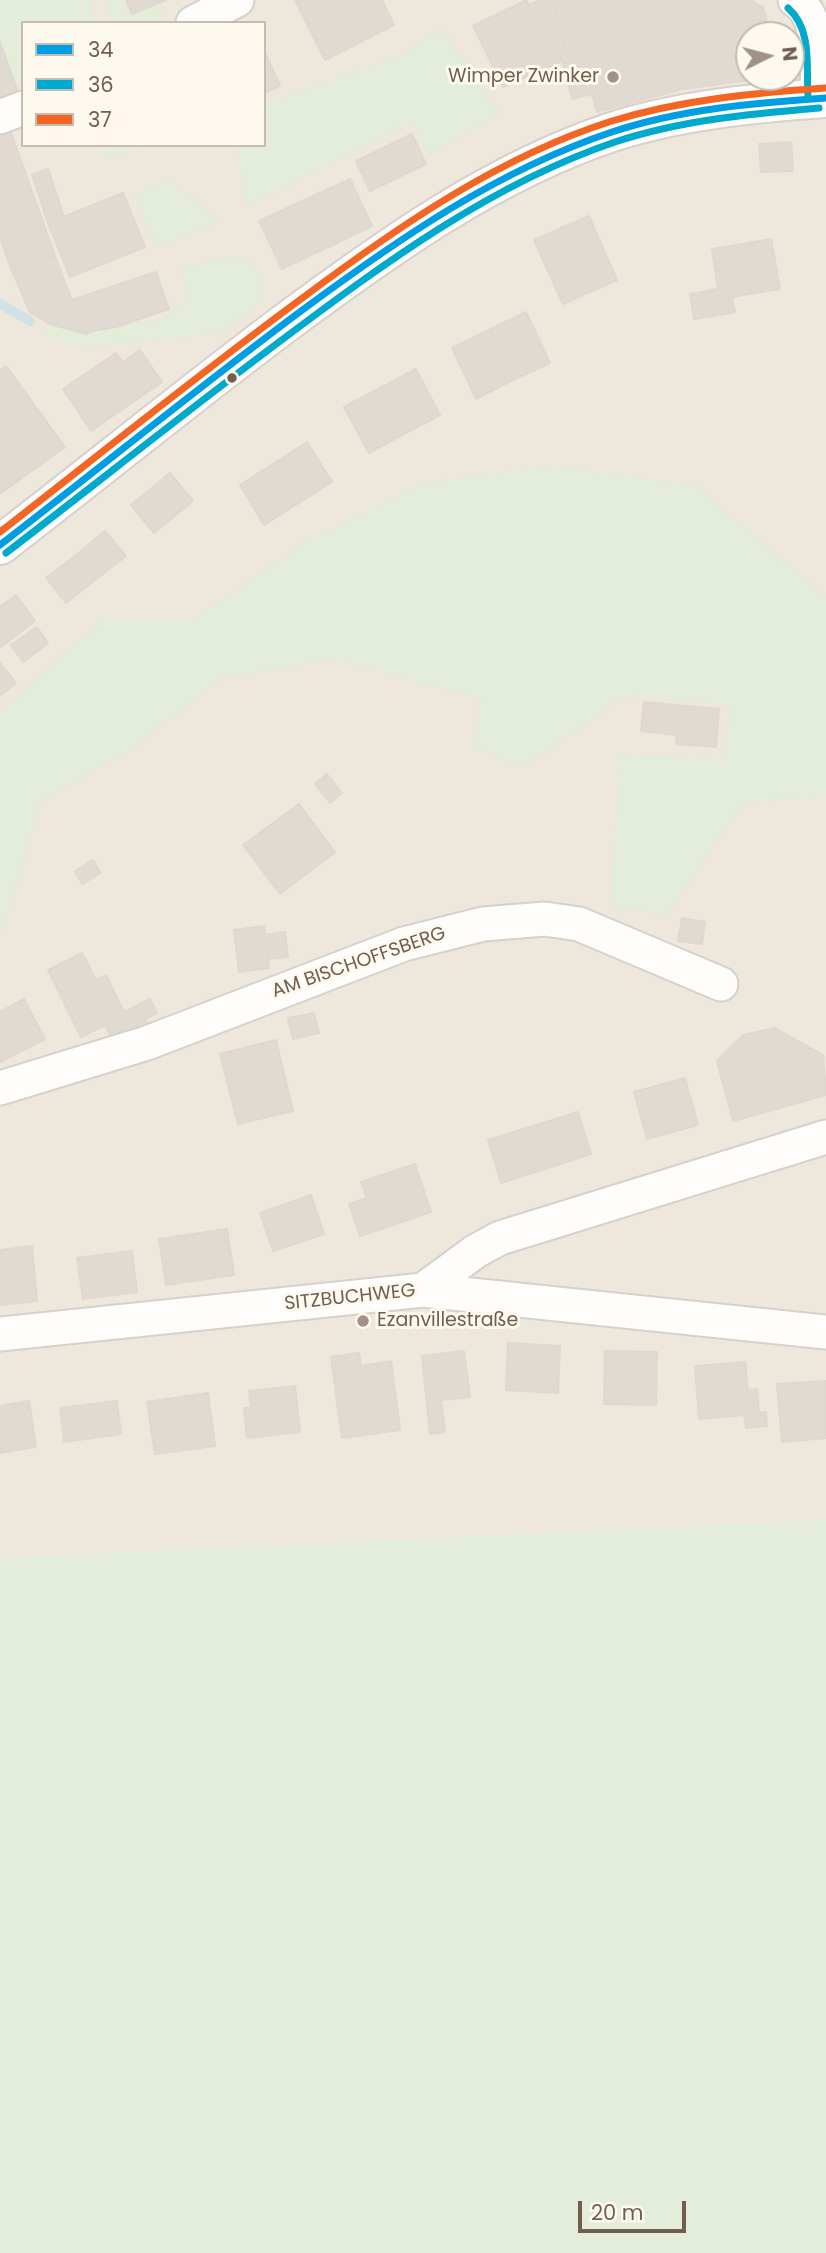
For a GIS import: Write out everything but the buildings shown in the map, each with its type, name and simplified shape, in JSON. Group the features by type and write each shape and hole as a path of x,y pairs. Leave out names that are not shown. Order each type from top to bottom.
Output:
{"main road":[{"path":"0,545 334,287 402,240 521,170 555,154 635,125 691,113 822,98"}],"street":[{"path":"197,21 237,0"},
{"path":"807,5 822,98"},
{"path":"0,117 21,109"},
{"name":"AM BISCHOFFSBERG","path":"0,1088 147,1043 404,944 482,924 545,919 579,924 721,984"},
{"path":"423,1290 476,1251 500,1238 826,1137"},
{"name":"SITZBUCHWEG","path":"0,1334 423,1290 826,1332"}],"shaded area":[{"path":"0,0 826,0 826,1520 0,1558"}],"green space":[{"path":"0,0 90,0 93,21 21,21 21,75 14,78 0,42"},
{"path":"106,0 123,0 129,15 159,7 164,18 158,21 108,21"},
{"path":"441,27 499,114 428,154 410,122 244,208 238,147 266,147 266,104 402,55"},
{"path":"113,147 148,147 102,159 100,151"},
{"path":"169,180 219,221 156,247 134,196"},
{"path":"244,255 262,282 263,299 223,333 84,347 44,335 50,324 86,334 171,318 173,307 188,303 181,267"},
{"path":"554,466 696,486 826,598 826,798 743,801 666,916 610,903 620,755 724,759 730,705 627,695 523,768 475,747 481,699 335,659 220,679 131,750 41,801 0,937 0,712 103,620 193,620 304,543 428,482"},
{"path":"826,1520 826,2253 0,2253 0,1558"}],"waterway":[{"path":"0,304 30,321"}],"transit line":[{"name":"36","path":"788,8 796,17 805,38 808,98"},
{"name":"37","path":"0,532 337,272 411,221 489,174 570,136 638,114 717,98 825,88"},
{"name":"34","path":"0,545 301,311 374,258 489,187 570,148 638,124 718,108 826,98"},
{"name":"36","path":"6,553 318,313 398,256 482,203 569,159 640,134 716,119 819,108"}],"place":[{"name":"Wimper Zwinker","path":"613,77"},
{"name":"Ezanvillestraße","path":"363,1321"}]}
